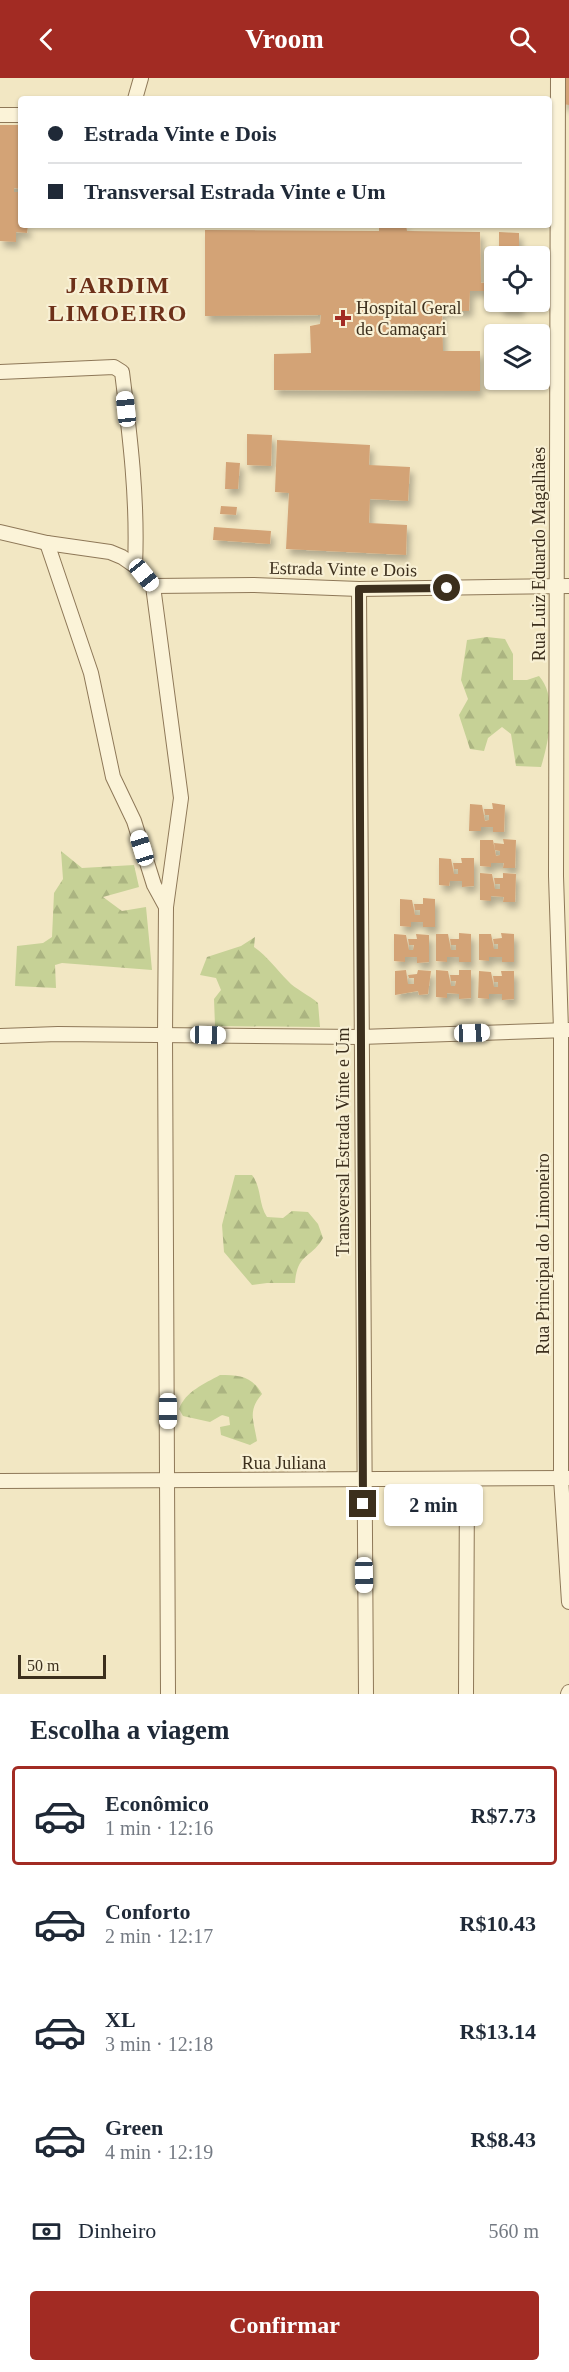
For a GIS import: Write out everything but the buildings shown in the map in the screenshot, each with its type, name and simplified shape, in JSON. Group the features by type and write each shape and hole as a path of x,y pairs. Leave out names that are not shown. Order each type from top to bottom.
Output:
{"street":[{"path":"136,96 141,78"},
{"name":"Rua Luiz Eduardo Magalhães","path":"558,78 563,586 556,876 565,1030"},
{"path":"0,115 18,115"},
{"path":"0,372 114,367 122,372 133,492 135,566"},
{"path":"0,532 46,543 110,552 135,566 153,586 180,798 166,907 168,1694"},
{"path":"46,543 91,673 113,777 134,821 154,885 166,907"},
{"name":"Estrada Vinte e Dois","path":"153,586 253,585 359,589 563,586"},
{"name":"Transversal Estrada Vinte e Um","path":"359,589 360,1037 366,1694"},
{"path":"0,1036 360,1037 565,1030"},
{"name":"Rua Principal do Limoneiro","path":"565,1030 565,1478 569,1602"},
{"name":"Rua Juliana","path":"0,1481 168,1482 565,1478"},
{"path":"466,1694 467,1479"}],"green space":[{"path":"487,637 505,639 513,654 513,680 527,680 539,676 545,685 550,707 550,720 541,767 516,766 511,734 502,727 488,738 484,751 470,749 459,715 468,699 461,680 467,640"},
{"path":"61,851 82,868 134,865 139,887 103,897 122,911 146,907 152,970 62,963 55,965 56,988 15,986 17,946 43,943 52,937 54,893 63,879"},
{"path":"255,937 254,947 291,984 318,1003 320,1027 215,1026 214,999 221,990 216,978 200,975 207,957 241,946"},
{"path":"235,1175 252,1175 267,1217 283,1218 292,1211 308,1212 318,1224 323,1238 302,1261 296,1273 295,1283 252,1285 224,1252 222,1225"},
{"path":"220,1375 233,1375 249,1380 262,1394 253,1411 257,1441 250,1445 221,1435 220,1427 230,1425 229,1417 222,1415 210,1422 183,1416 179,1409 186,1397"}],"place":[{"name":"Hospital Geral de Camaçari","path":"343,318"}],"district":[{"name":"JARDIM LIMOEIRO","path":"118,299"}],"route":[{"path":"363,1504 359,589 447,588"}]}
